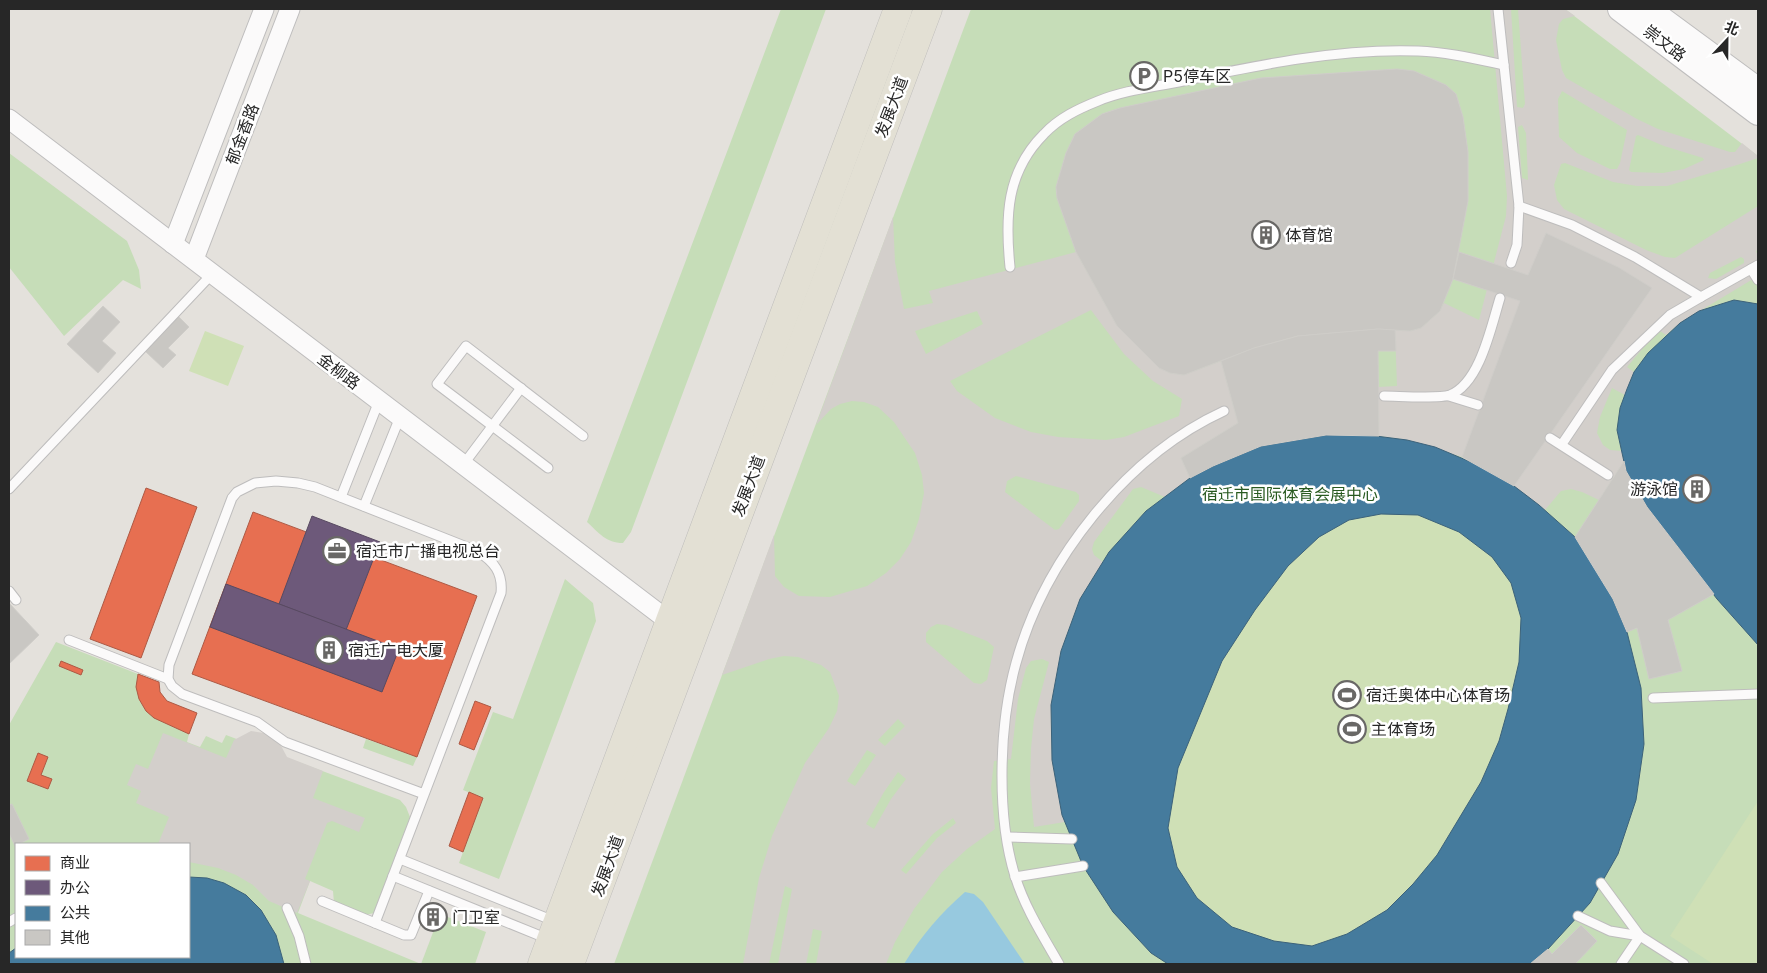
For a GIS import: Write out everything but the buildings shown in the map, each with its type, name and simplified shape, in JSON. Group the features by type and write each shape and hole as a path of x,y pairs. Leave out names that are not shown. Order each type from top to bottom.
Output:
{"main road":[{"name":"发展大道","path":"564,942 670,622 898,9"},
{"name":"发展大道","path":"564,942 928,9"}],"street":[{"name":"郁金香路","path":"173,244 264,9"},
{"name":"郁金香路","path":"194,259 290,9"},
{"name":"崇文路","path":"1620,9 1758,113"},
{"name":"崇文路","path":"1648,9 1758,90"},
{"name":"金柳路","path":"9,119 670,622"}],"lane":[{"path":"1498,9 1519,206 1517,245 1511,263"},
{"path":"1010,267 1006,230 1015,179 1023,159 1056,123 1100,100 1240,69 1294,60 1361,53 1426,52 1450,54 1504,65"},
{"path":"1519,206 1588,233 1635,256 1701,297"},
{"path":"1562,444 1612,370 1670,315 1754,267 1758,280"},
{"path":"9,489 212,274"},
{"path":"1449,396 1465,385 1472,374 1482,353 1500,298"},
{"path":"548,468 437,384 466,346 583,436"},
{"path":"463,465 521,388"},
{"path":"1384,396 1449,396 1478,404"},
{"path":"341,497 379,401"},
{"path":"1059,964 1032,917 1015,877 1002,809 1002,758 1008,705 1016,664 1029,626 1050,579 1083,529 1130,476 1169,445 1208,419 1224,411"},
{"path":"364,506 400,416"},
{"path":"1550,438 1608,475"},
{"path":"375,923 501,594 502,580 498,569 477,551 341,497 298,483 276,481 255,483 237,492 232,498 169,665 168,678 172,686 182,694 257,722 286,742 424,794"},
{"path":"9,591 16,600"},
{"path":"69,640 168,678"},
{"path":"1653,698 1758,694"},
{"path":"1007,837 1072,839"},
{"path":"400,860 564,942"},
{"path":"1015,877 1083,866"},
{"path":"393,876 564,942"},
{"path":"1601,883 1640,936 1684,964"},
{"path":"322,901 404,935 411,935 429,891"},
{"path":"287,908 299,936 306,964"},
{"path":"1578,916 1610,931 1640,936"},
{"path":"1622,964 1640,936"}],"green space":[{"path":"781,9 826,9 631,532 623,543 617,543 603,537 587,522"},
{"name":"宿迁市国际体育会展中心","path":"971,9 1565,9 1758,156 1758,964 614,964"},
{"path":"9,153 127,241 139,270 141,289 123,280 64,336 9,267"},
{"path":"205,331 244,346 228,386 189,371"},
{"name":"宿迁奥体中心体育场","path":"1326,435 1384,438 1440,449 1477,464 1500,477 1544,508 1566,531 1617,605 1629,638 1643,705 1643,747 1638,788 1627,828 1610,866 1588,902 1562,934 1530,964 1168,964 1151,953 1113,912 1083,866 1062,815 1052,760 1051,705 1061,651 1080,599"},
{"path":"565,579 593,603 596,621 499,879 459,863 483,798 463,790 493,712 513,719"},
{"path":"56,642 138,674 137,687 144,707 158,719 189,734 187,742 200,747 206,736 222,743 226,735 400,800 406,807 410,817 374,913 365,915 334,903 333,891 310,881 298,913 421,964 9,964 9,725"},
{"path":"366,739 417,757 413,766 363,748"},
{"path":"1758,801 1758,964 1713,964 1670,936"},
{"path":"440,914 486,932 475,964 421,964"}],"shaded area":[{"path":"1490,9 1511,9 1517,107 1523,108 1525,104 1518,9 1565,9 1575,16 1563,19 1559,24 1556,40 1562,70 1566,78 1658,129 1730,152 1735,152 1742,143 1758,156 1758,158 1737,165 1667,186 1637,186 1613,182 1565,163 1561,164 1554,185 1557,200 1564,209 1646,250 1665,257 1675,258 1758,206 1758,248 1756,252 1758,254 1758,276 1680,323 1666,335 1660,331 1627,367 1634,372 1625,395 1612,388 1600,417 1597,433 1603,445 1610,450 1622,451 1624,461 1599,500 1571,489 1561,491 1545,510 1514,486 1462,457 1407,440 1379,436 1378,387 1397,386 1395,330 1410,331 1421,328 1440,311 1444,303 1479,320 1506,216 1507,196","holes":["1562,91 1627,130 1617,169 1610,169 1577,153 1559,137 1558,99","1522,125 1526,133 1528,180 1522,178 1518,127","1638,135 1664,146 1703,158 1704,160 1684,169 1663,173 1631,172 1629,170 1636,136","1741,257 1744,259 1744,263 1716,279 1708,278 1710,273"]},
{"path":"893,217 895,262 904,309 933,303 929,291 1076,252 1117,326 1159,368 1170,373 1184,375 1221,361 1238,423 1181,458 1190,478 1165,497 1141,487 1133,489 1094,542 1092,549 1094,555 1103,562 1080,599 1061,651 1051,705 1052,760 1065,822 1034,827 1030,783 1031,748 1034,719 1049,662 1042,659 1031,661 1026,668 1018,699 1011,759 994,761 991,788 995,829 967,849 942,872 914,909 895,942 886,964 816,964 822,931 813,929 806,964 778,964 792,889 785,886 769,964 743,964 759,878 772,836 805,763 829,728 837,711 839,696 830,672 821,665 798,657 784,656 769,659 722,675 774,535 775,576 784,587 799,596 830,597 867,586 886,573 900,559 911,542 919,519 924,493 922,475 915,453 894,422 878,407 864,402 852,401 840,404 831,409 816,425","holes":["1091,310 1124,354 1153,381 1182,399 1179,416 1124,437 1106,440 1058,437 1031,432 995,418 957,391 950,381","977,311 983,324 926,354 915,331","1016,476 1076,492 1079,495 1079,501 1059,529 1055,530 1005,492 1007,481","937,624 946,625 987,641 994,647 987,680 981,684 974,683 926,642 926,633","898,719 905,726 885,746 878,740","867,750 876,755 855,786 847,781","898,772 906,779 891,799 874,829 866,824 884,792","953,818 956,823 937,838 906,874 901,870 933,834"]},
{"path":"251,731 270,734 278,740 287,757 323,771 313,798 365,818 359,832 332,821 327,823 305,879 310,881 297,913 269,901 253,885 236,875 218,868 190,862 190,843 158,843 169,817 136,803 141,791 127,785 136,764 148,769 163,733 226,758 234,740"}],"water":[{"path":"965,892 974,894 983,902 1025,964 904,964 931,926"}],"place":[{"name":"P5停车区","path":"1144,76"},
{"name":"体育馆","path":"1266,235"},
{"name":"游泳馆","path":"1697,489"},
{"name":"宿迁市广播电视总台","path":"337,551"},
{"name":"宿迁广电大厦","path":"329,650"},
{"name":"宿迁奥体中心体育场","path":"1347,695"},
{"name":"主体育场","path":"1352,729"},
{"name":"门卫室","path":"433,917"}]}
